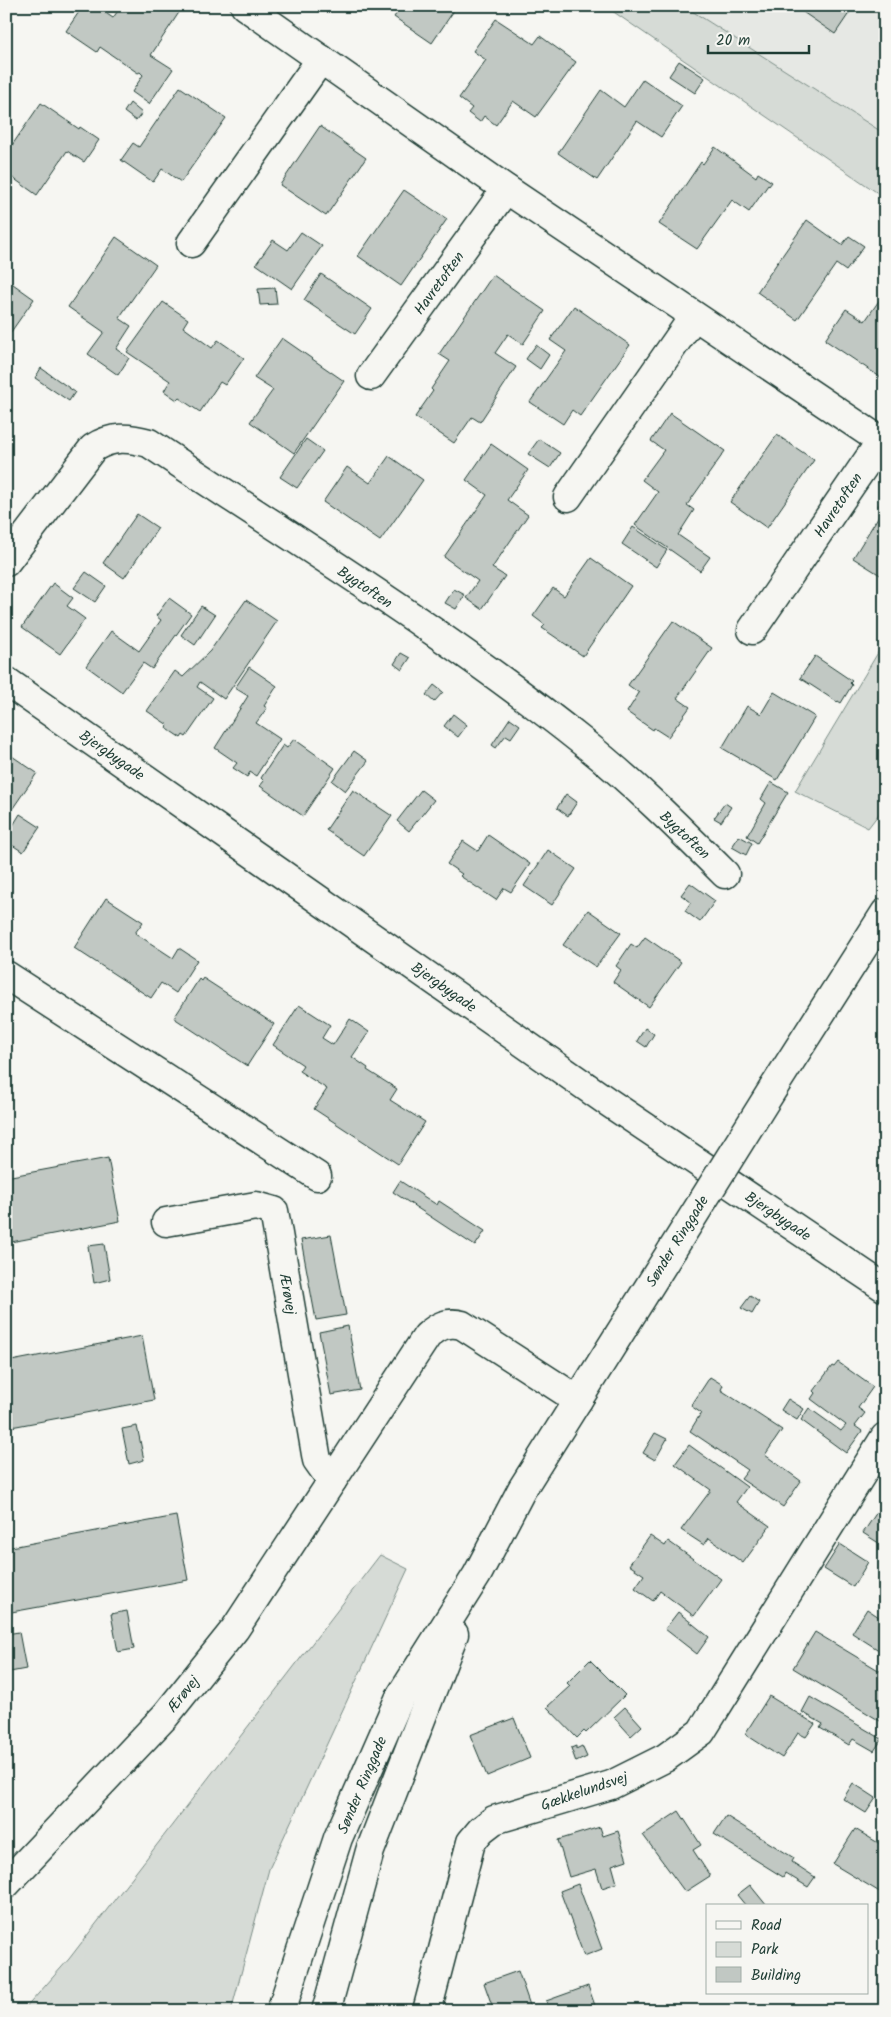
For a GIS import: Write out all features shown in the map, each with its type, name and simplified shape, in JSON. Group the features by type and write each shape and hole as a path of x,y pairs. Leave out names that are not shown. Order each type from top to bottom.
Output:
{"street":[{"name":"Havretoften","path":"245,6 506,189 881,441 752,630"},
{"path":"191,243 321,59"},
{"name":"Havretoften","path":"372,376 506,189"},
{"path":"568,497 694,316"},
{"name":"Bygtoften","path":"6,562 93,448 103,442 116,438 133,438 149,443 465,652 585,744 681,830 725,874"},
{"name":"Bjergbygade","path":"6,681 608,1102 885,1288"},
{"name":"Sønder Ringgade","path":"281,2011 291,1974 338,1838 400,1697 476,1575 522,1489 885,913"},
{"path":"6,975 317,1176"},
{"name":"Ærøvej","path":"166,1222 256,1206 274,1211 317,1460 332,1481"},
{"name":"Ærøvej","path":"6,1884 166,1715 235,1629 428,1336 435,1329 444,1324 454,1323 462,1325 578,1400"},
{"name":"Gækkelundsvej","path":"427,2011 471,1842 481,1830 494,1820 611,1785 665,1758 701,1732 885,1437"},
{"name":"Sønder Ringgade","path":"326,2011 370,1851 476,1575"}],"shaded area":[{"path":"684,6 885,6 885,134"}],"green space":[{"path":"605,6 684,6 885,134 885,198"},
{"path":"885,641 885,806 868,828 795,791"},
{"path":"380,1555 408,1569 269,1869 231,2011 23,2011 69,1959"}],"building":[{"path":"83,6 95,6 113,18 121,6 173,6 180,11 151,55 173,69 149,104 132,92 143,75 140,72 138,73 100,47 97,52 66,31"},
{"path":"402,6 457,6 432,43 394,17"},
{"path":"794,6 854,6 835,34"},
{"path":"496,19 534,44 540,36 576,62 536,117 513,101 496,125 484,116 480,122 468,113 472,108 459,98 486,60 473,51"},
{"path":"679,61 705,78 695,93 669,76"},
{"path":"643,79 682,106 661,137 637,121 597,180 558,153 601,90 624,107"},
{"path":"180,87 226,118 181,182 162,169 153,182 121,160 133,143 139,147"},
{"path":"41,103 99,140 84,162 67,151 37,195 6,173 6,154"},
{"path":"130,103 142,113 136,121 124,112"},
{"path":"320,126 366,158 326,216 280,185"},
{"path":"715,147 756,177 758,173 772,182 749,212 732,200 697,249 659,224 701,162 703,164"},
{"path":"404,190 447,219 401,286 358,256"},
{"path":"807,220 842,245 849,236 864,246 846,271 836,264 797,320 757,292"},
{"path":"301,232 322,246 292,289 256,264 273,240 288,250"},
{"path":"116,237 156,265 119,318 131,326 116,349 129,358 118,375 88,354 104,332 68,307"},
{"path":"321,274 372,309 355,334 304,300"},
{"path":"493,275 545,311 523,344 508,334 495,353 516,367 480,422 472,417 454,443 415,417 450,361 439,354"},
{"path":"6,279 34,299 6,339"},
{"path":"275,288 277,304 260,305 258,289"},
{"path":"885,292 885,376 883,379 825,340 846,309 865,321"},
{"path":"163,302 188,319 183,327 212,348 218,340 244,358 225,385 220,382 200,412 179,398 177,400 164,391 170,381 127,352"},
{"path":"574,306 630,345 580,416 572,410 563,424 530,402 566,351 550,340"},
{"path":"282,338 344,381 294,453 250,422 273,390 254,378"},
{"path":"536,345 549,355 540,369 526,359"},
{"path":"41,368 75,392 69,401 35,378"},
{"path":"670,413 725,451 687,505 694,510 678,535 710,557 700,571 635,525 658,492 642,480 664,450 651,441"},
{"path":"777,435 814,460 767,528 730,502"},
{"path":"306,439 323,451 297,488 280,477"},
{"path":"539,439 560,453 550,468 528,454"},
{"path":"491,444 528,470 507,500 528,515 492,568 505,576 482,609 466,598 478,581 444,557 487,495 466,480"},
{"path":"389,456 423,480 380,541 323,502 347,467 370,483"},
{"path":"885,495 885,578 853,558 883,509 878,506"},
{"path":"137,514 158,528 124,578 103,563"},
{"path":"633,527 667,550 656,567 622,544"},
{"path":"591,558 631,586 583,656 542,628 545,625 533,616 553,588 564,596"},
{"path":"86,572 106,586 95,602 74,588"},
{"path":"53,583 73,598 67,606 85,619 60,654 22,627"},
{"path":"454,589 465,595 456,609 445,603"},
{"path":"169,598 191,614 152,669 143,663 122,692 86,666 111,631 139,651 161,620 156,616"},
{"path":"246,600 277,621 224,699 200,682 197,687 213,698 186,737 183,735 181,738 166,728 168,725 147,711 175,671 183,677 210,651"},
{"path":"201,606 215,615 195,645 181,635"},
{"path":"673,621 712,648 677,698 690,707 668,737 654,728 653,730 627,712 639,693 628,685"},
{"path":"401,653 410,658 402,670 394,664"},
{"path":"815,656 852,681 850,683 852,685 841,703 800,678"},
{"path":"249,667 277,686 264,706 267,708 256,723 280,739 256,776 250,772 247,777 233,768 237,763 215,748 248,696 235,688"},
{"path":"434,685 443,692 434,702 426,695"},
{"path":"774,692 815,717 777,780 722,748 747,706 761,714"},
{"path":"453,714 467,725 458,737 444,726"},
{"path":"510,718 520,725 511,738 506,735 496,748 492,745"},
{"path":"294,739 335,768 303,816 260,786 264,781 261,778 283,745 287,748"},
{"path":"354,751 368,761 345,791 332,781"},
{"path":"6,752 37,773 13,808 6,803"},
{"path":"771,782 788,792 757,843 747,836 766,803 761,799"},
{"path":"353,790 392,816 364,856 326,830"},
{"path":"421,790 434,800 409,831 397,821"},
{"path":"566,794 577,802 568,816 557,808"},
{"path":"725,803 731,807 721,822 714,818"},
{"path":"20,814 40,827 23,852 6,841 6,837"},
{"path":"488,835 530,864 511,892 504,888 496,900 460,876 462,874 447,864 463,841 478,851"},
{"path":"739,836 752,843 746,855 732,847"},
{"path":"548,850 576,869 552,905 524,886"},
{"path":"690,883 715,901 700,922 685,911 691,902 681,895"},
{"path":"106,898 143,922 135,933 173,958 179,948 197,960 176,993 161,983 151,998 74,948"},
{"path":"588,910 621,933 596,967 563,945"},
{"path":"645,937 681,962 649,1007 613,982 621,970 616,966 631,944 637,948"},
{"path":"203,978 274,1024 247,1066 174,1018 199,979 201,981"},
{"path":"299,1005 330,1025 322,1038 333,1045 350,1019 369,1032 352,1057 368,1068 367,1070 397,1089 390,1100 425,1122 398,1164 314,1109 327,1089 299,1071 303,1065 273,1045"},
{"path":"645,1028 654,1034 646,1047 637,1041"},
{"path":"108,1158 120,1221 6,1243 6,1177"},
{"path":"400,1181 437,1205 439,1201 485,1231 475,1246 393,1192"},
{"path":"331,1235 346,1315 316,1320 301,1240"},
{"path":"104,1244 110,1279 94,1283 88,1246"},
{"path":"750,1296 759,1302 752,1314 741,1308"},
{"path":"348,1326 360,1390 331,1395 319,1332"},
{"path":"142,1336 154,1400 6,1428 6,1362"},
{"path":"838,1362 873,1387 858,1408 865,1413 855,1426 862,1431 846,1453 801,1420 809,1408 841,1431 846,1425 811,1399 815,1393 813,1391 832,1366 834,1367"},
{"path":"710,1377 723,1385 721,1390 782,1430 765,1455 801,1481 783,1507 741,1479 748,1470 690,1431 701,1413 691,1406"},
{"path":"788,1399 804,1409 797,1420 781,1410"},
{"path":"137,1426 144,1460 129,1464 122,1429"},
{"path":"655,1433 667,1439 655,1460 643,1453"},
{"path":"689,1445 747,1487 736,1502 770,1526 743,1563 709,1538 704,1545 681,1530 711,1490 675,1464"},
{"path":"885,1500 885,1547 863,1533"},
{"path":"176,1516 188,1580 6,1613 6,1548"},
{"path":"650,1536 665,1546 668,1541 721,1579 694,1616 660,1591 653,1601 635,1588 644,1575 629,1565"},
{"path":"840,1544 868,1562 853,1587 824,1569"},
{"path":"867,1609 885,1621 885,1654 852,1633"},
{"path":"127,1611 134,1649 118,1652 111,1614"},
{"path":"678,1612 709,1637 697,1654 665,1629"},
{"path":"19,1632 26,1669 10,1672 6,1634"},
{"path":"815,1632 885,1674 885,1724 793,1668"},
{"path":"590,1660 625,1695 586,1733 584,1731 577,1738 547,1707 570,1686 567,1683"},
{"path":"769,1696 815,1724 806,1737 798,1733 782,1758 745,1734"},
{"path":"810,1697 882,1739 874,1751 853,1739 849,1745 820,1728 823,1724 802,1712"},
{"path":"625,1707 642,1726 631,1736 614,1717"},
{"path":"514,1718 530,1758 487,1776 470,1735"},
{"path":"576,1746 576,1749 582,1746 587,1757 576,1762 571,1748"},
{"path":"853,1783 876,1798 866,1813 843,1799"},
{"path":"679,1811 701,1845 693,1850 710,1876 685,1892 643,1835"},
{"path":"726,1816 794,1858 792,1862 815,1877 808,1887 785,1873 783,1877 714,1834"},
{"path":"600,1827 603,1836 618,1831 627,1860 612,1865 617,1883 602,1888 596,1869 569,1877 558,1840"},
{"path":"855,1829 885,1847 885,1890 883,1894 833,1864"},
{"path":"578,1884 602,1949 584,1956 560,1891"},
{"path":"750,1885 765,1904 744,1904 737,1895"},
{"path":"518,1971 532,2011 494,2011 484,1983"},
{"path":"588,1986 597,2011 550,2011 546,2001"}]}
